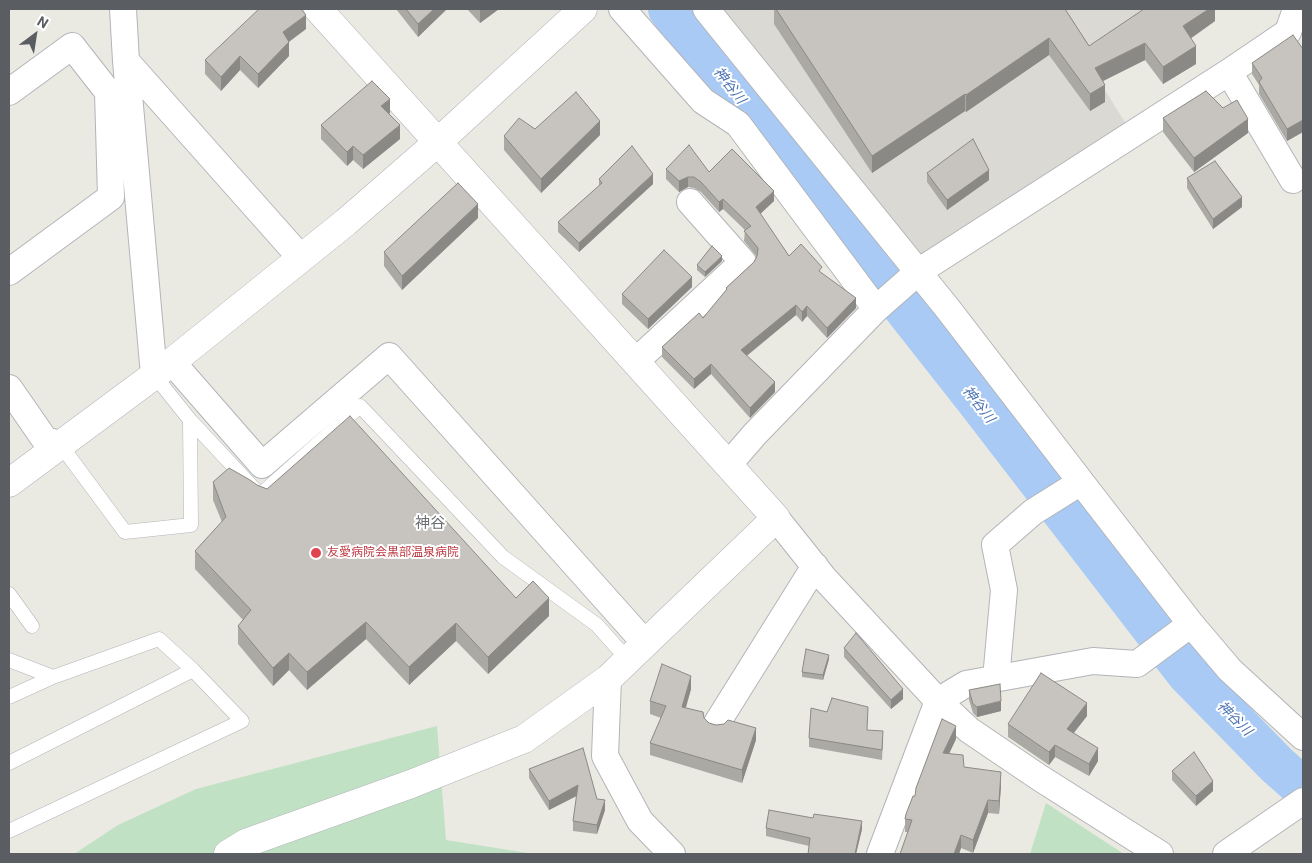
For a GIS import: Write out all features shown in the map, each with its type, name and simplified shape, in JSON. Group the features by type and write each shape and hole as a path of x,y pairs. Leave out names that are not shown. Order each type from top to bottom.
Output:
{"street":[{"path":"123,9 126,60 163,368 262,465 389,356 636,652"},
{"path":"318,9 729,464 815,566 938,701 969,730 1040,778 1160,854"},
{"path":"9,482 163,368 346,222 438,142 583,9"},
{"path":"622,9 702,101 738,124 876,309"},
{"path":"706,9 918,272 1081,482 1189,626 1230,670 1303,737"},
{"path":"729,464 876,309 918,272 1288,32 1296,9"},
{"path":"9,92 72,46 108,92 111,197 9,272"},
{"path":"126,60 301,258"},
{"path":"1229,72 1294,180"},
{"path":"636,361 744,262 690,202"},
{"path":"9,388 46,440 60,444"},
{"path":"996,679 1004,590 995,545 1033,512 1081,482"},
{"path":"228,854 246,843 411,784 524,739 608,679 776,518"},
{"path":"717,723 815,566"},
{"path":"880,854 938,701 966,684 1093,661 1137,664 1189,626"},
{"path":"608,679 605,756 640,821 672,854"},
{"path":"1226,854 1296,806"}],"lane":[{"path":"163,368 190,420 260,494 360,406 503,557 636,652"},
{"path":"60,444 125,532 191,525 190,420"},
{"path":"9,594 32,626"},
{"path":"9,697 53,677 159,639 193,670 242,721 9,831"},
{"path":"9,660 53,677"},
{"path":"9,763 193,670"}],"shaded area":[{"path":"722,9 1159,9 1085,58 1128,127 919,262"}],"green space":[{"path":"437,726 446,840 534,854 74,854 118,825 196,789"},
{"path":"1046,803 1124,854 1030,854"}],"building":[{"path":"259,9 301,9 306,15 283,32 289,42 258,74 240,56 221,77 205,60"},
{"path":"406,9 434,9 418,24"},
{"path":"776,9 1065,9 1089,46 1144,9 1209,9 1183,26 1196,46 1163,67 1145,43 1095,68 1105,85 1090,94 1049,38 872,156"},
{"path":"1293,35 1303,49 1303,120 1287,129 1259,82 1262,78 1252,63"},
{"path":"372,81 390,99 381,106 400,125 363,155 353,146 347,152 321,125"},
{"path":"1206,91 1223,108 1237,100 1248,119 1194,158 1163,118"},
{"path":"576,92 600,121 541,179 504,136 519,118 535,129"},
{"path":"973,139 989,170 947,200 927,173"},
{"path":"689,145 709,172 732,149 774,191 756,207 789,256 801,244 822,267 819,271 856,298 827,328 807,306 802,312 796,305 741,350 775,382 750,408 711,364 694,379 662,347 699,313 703,318 726,288 754,262 757,256 758,248 744,231 751,226 723,199 719,202 694,177 688,177 679,181 666,169"},
{"path":"632,146 653,174 579,243 558,222 602,183 599,179"},
{"path":"1215,161 1242,197 1213,219 1187,178"},
{"path":"458,183 478,204 402,276 384,252"},
{"path":"712,246 722,256 705,272 697,265"},
{"path":"664,250 692,277 648,319 622,294"},
{"path":"350,416 516,598 533,581 549,598 488,657 456,623 409,667 366,622 307,672 289,653 273,668 238,626 251,610 195,551 226,517 213,482 229,468 267,489"},
{"path":"856,633 903,689 891,700 844,648"},
{"path":"806,649 829,655 823,675 802,672"},
{"path":"662,664 691,676 682,707 703,712 704,718 709,723 716,725 724,724 728,720 756,728 742,770 650,743 666,706 650,701"},
{"path":"1041,673 1087,703 1067,729 1098,748 1089,764 1055,745 1049,752 1008,724"},
{"path":"1000,684 1001,701 977,707 973,704 969,690"},
{"path":"832,698 868,707 867,730 883,731 882,750 809,738 811,708 827,712"},
{"path":"942,719 956,726 943,753 963,755 964,767 1001,772 999,801 988,800 973,840 961,835 954,854 900,854 912,820 905,819 906,814 913,796 915,796 916,788"},
{"path":"583,748 597,799 605,800 597,825 573,821 578,785 549,801 529,769"},
{"path":"1194,752 1213,781 1196,796 1172,771"},
{"path":"769,810 813,818 814,814 862,821 855,854 808,854 810,838 766,828"}],"waterway":[{"name":"神谷川","path":"669,9 976,399 1187,673 1277,765 1303,788"}],"place":[{"name":"友愛病院会黒部温泉病院","path":"316,553"}],"district":[{"name":"神谷","path":"430,524"}]}
